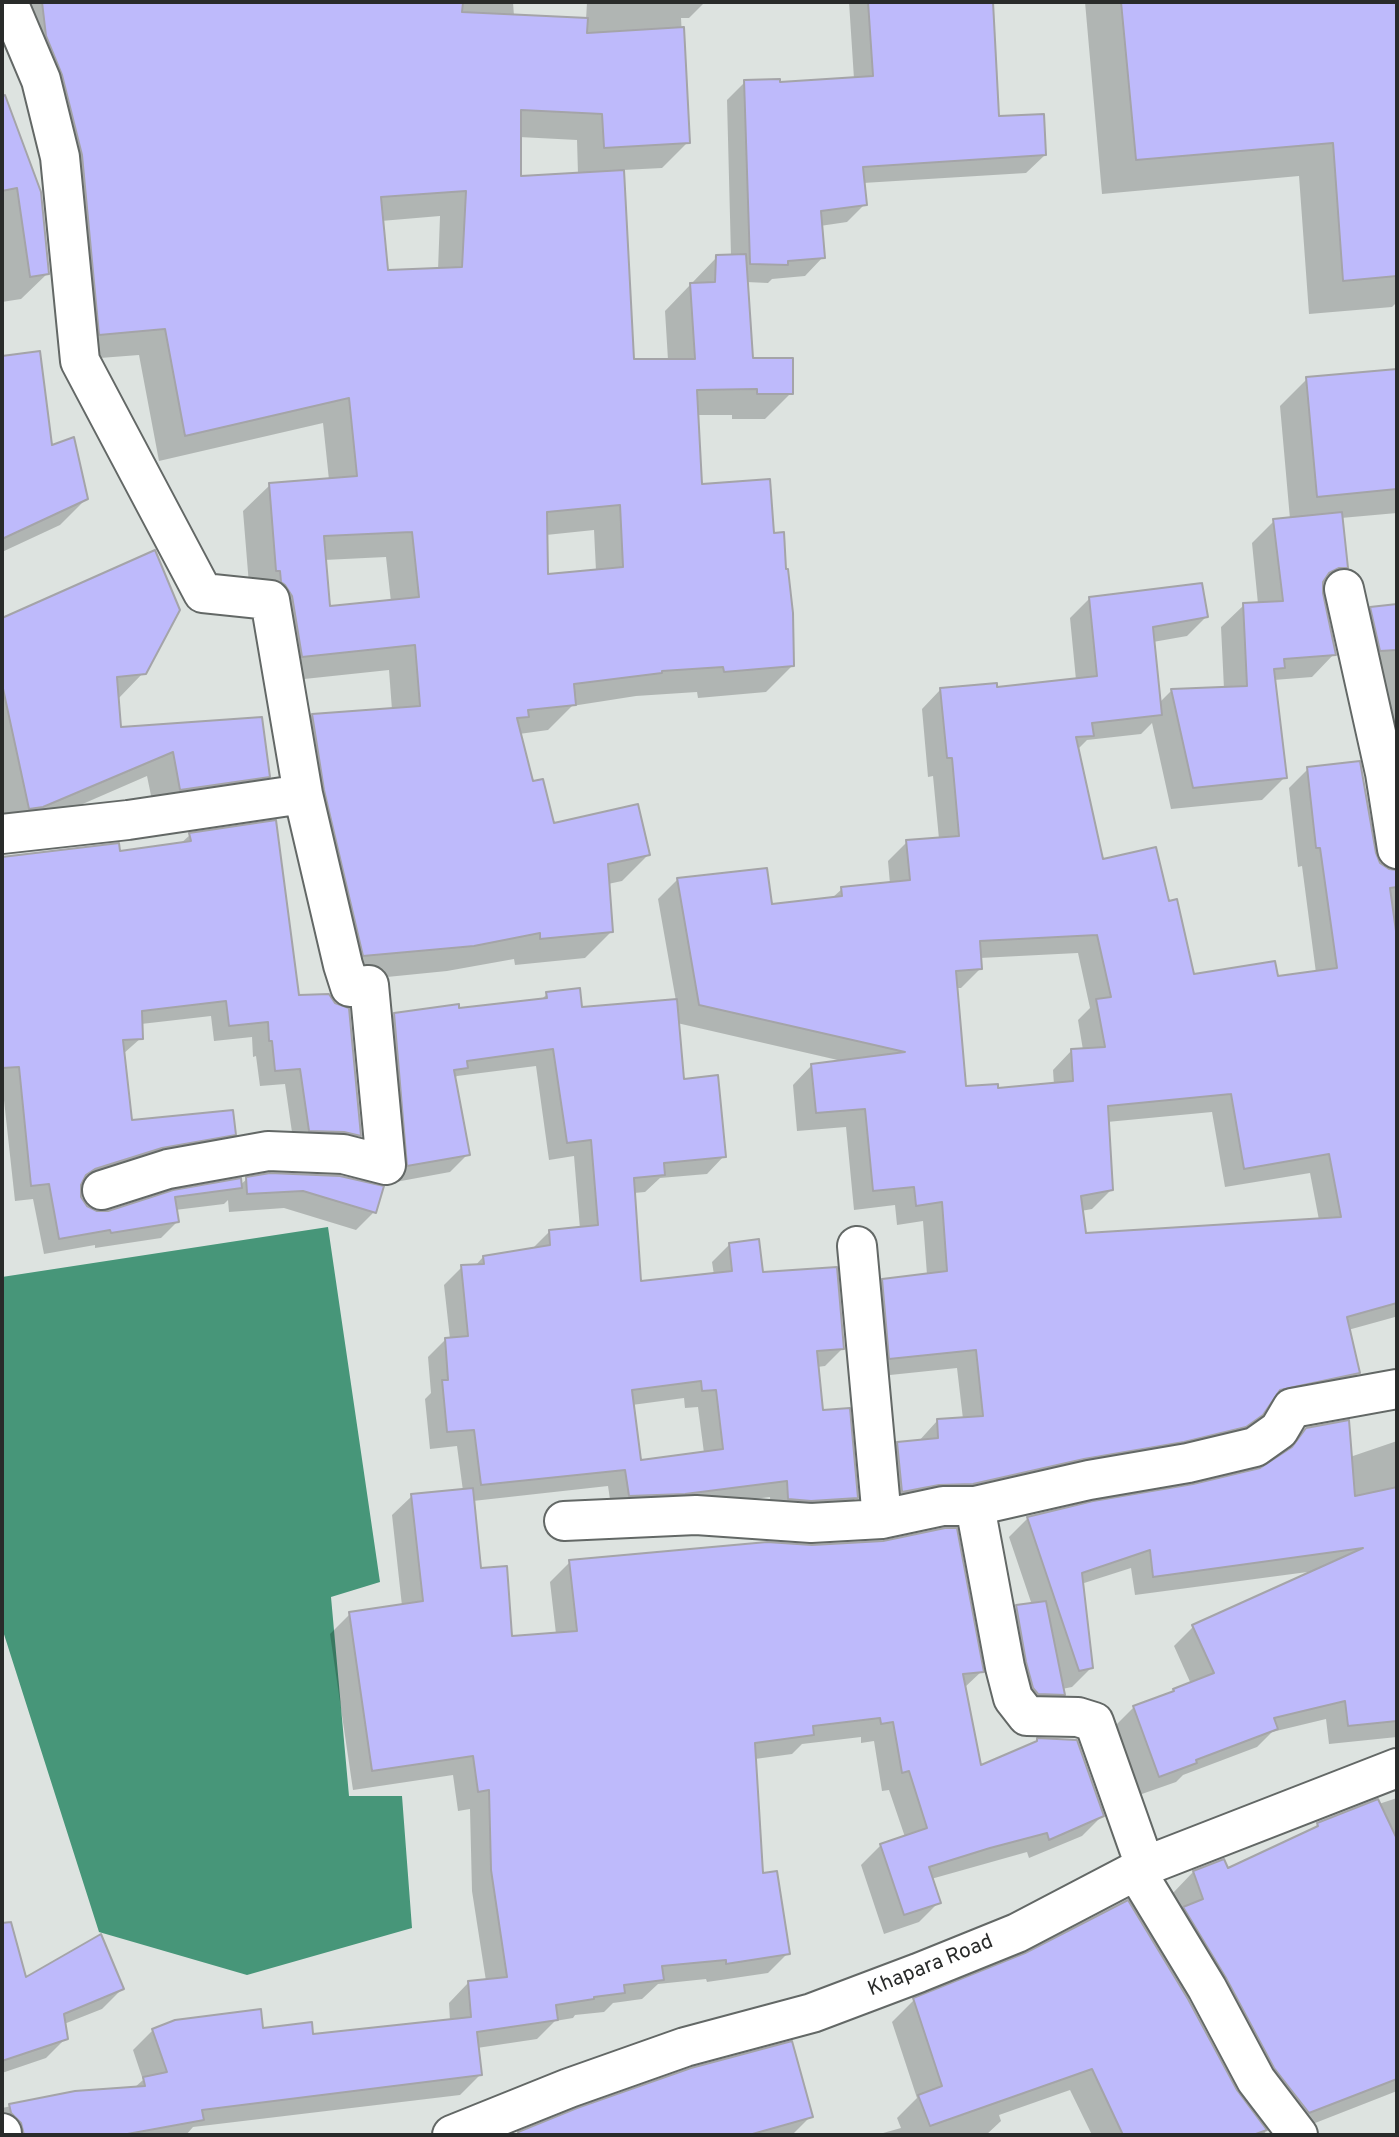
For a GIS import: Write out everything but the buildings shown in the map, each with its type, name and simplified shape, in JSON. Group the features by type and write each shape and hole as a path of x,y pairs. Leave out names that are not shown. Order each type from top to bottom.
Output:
{"street":[{"path":"8,2 41,80 60,157 80,361 203,593 270,600 303,794 342,965 350,987 369,985 386,1166 343,1154 268,1151 167,1169 102,1190"},
{"path":"1344,589 1385,773 1397,849"},
{"path":"2,834 128,820 303,794"},
{"path":"858,1246 882,1519"},
{"path":"565,1521 696,1516 811,1524 882,1519 943,1506 975,1506 1255,1447 1279,1430 1292,1408 1397,1389"},
{"path":"975,1506 1013,1698 1027,1716 1066,1716 1094,1722 1140,1868 1256,2080 1298,2135"},
{"name":"Khapara Road","path":"452,2135 569,2088 685,2047 812,2013 918,1973 1017,1933 1140,1868 1397,1768"}],"shaded area":[{"path":"328,1227 380,1582 331,1597 349,1796 402,1796 412,1928 247,1975 99,1932 2,1628 2,1277"}]}
